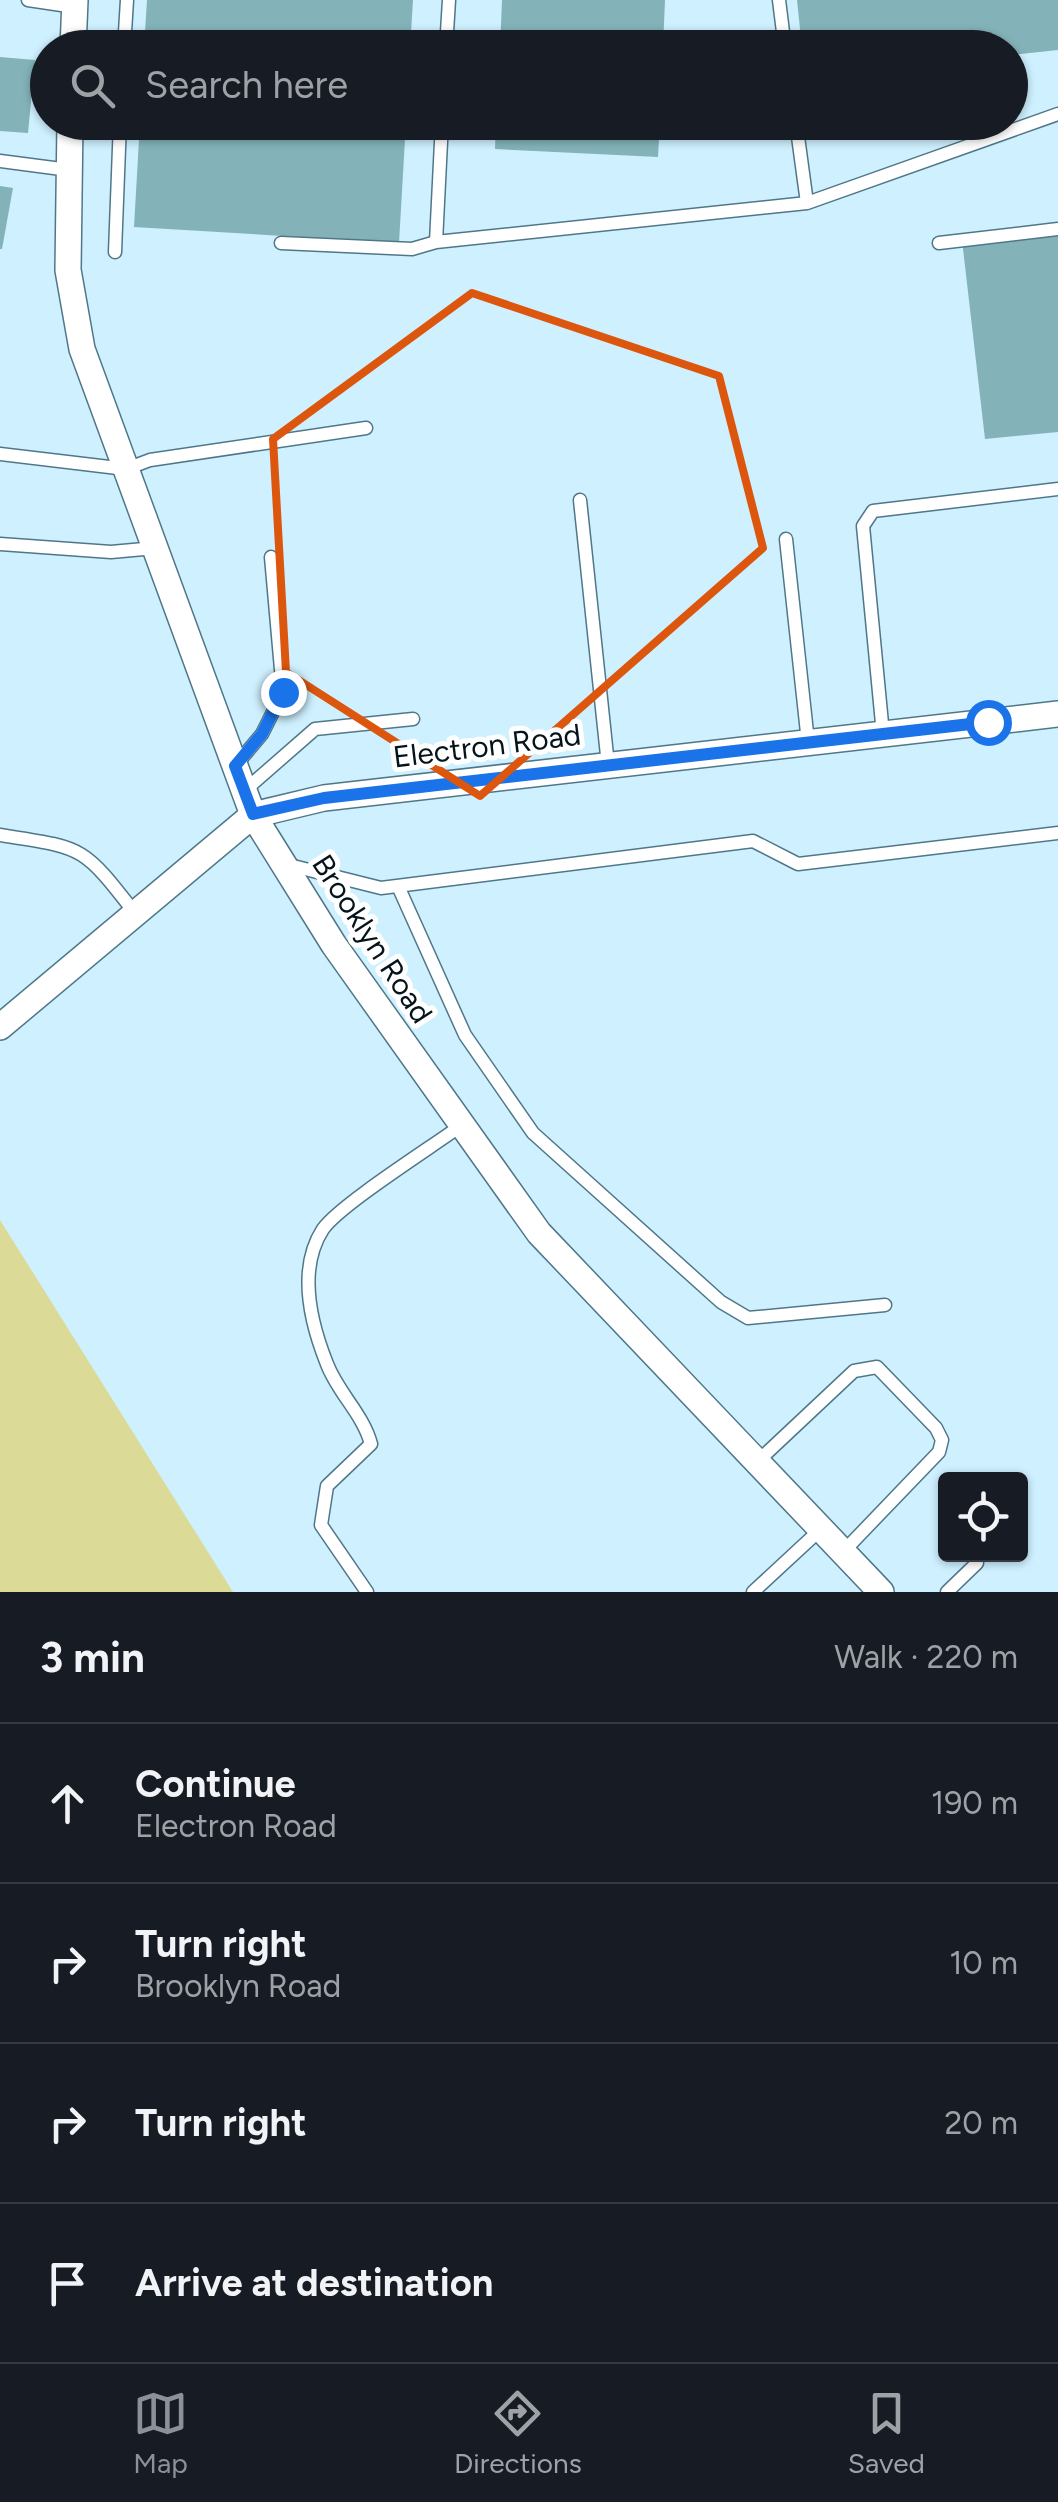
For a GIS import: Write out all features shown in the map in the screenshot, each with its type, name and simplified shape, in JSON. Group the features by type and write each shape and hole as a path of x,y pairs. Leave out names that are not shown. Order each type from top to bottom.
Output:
{"street":[{"path":"74,30 75,4"},
{"name":"Brooklyn Road","path":"70,140 67,230 73,309 82,349 244,790 283,863 460,1127 539,1233 881,1592"},
{"name":"Electron Road","path":"0,1026 135,914 244,790 324,798 1058,714"}],"lane":[{"path":"28,0 75,4"},
{"path":"125,30 127,0"},
{"path":"447,30 449,0"},
{"path":"779,0 783,30"},
{"path":"1028,125 1058,114"},
{"path":"114,252 119,140"},
{"path":"436,242 441,140"},
{"path":"798,140 807,203"},
{"path":"281,243 412,249 436,242 807,203 985,140"},
{"path":"0,161 69,170"},
{"path":"939,244 1058,229"},
{"path":"0,454 126,468 150,460 366,428"},
{"path":"883,734 863,526 867,517 873,511 1058,489"},
{"path":"580,500 608,765"},
{"path":"786,540 808,742"},
{"path":"0,544 111,552 154,548"},
{"path":"244,790 262,734 283,692 270,557"},
{"path":"244,790 315,729 414,719"},
{"path":"283,863 382,888 753,841 798,864 1058,833"},
{"path":"0,834 74,847 99,868 135,914"},
{"path":"398,886 465,1035 533,1133 721,1302 748,1318 885,1305"},
{"path":"367,1592 321,1525 327,1486 371,1444 367,1428 337,1389 315,1335 308,1290 313,1256 324,1229 460,1127"},
{"path":"756,1463 854,1371 877,1366 936,1428 942,1440 939,1452 843,1552"},
{"path":"753,1592 821,1529"},
{"path":"947,1592 977,1562"}],"highlighted area":[{"path":"472,293 719,376 763,548 480,796 286,672 273,439"}],"shaded area":[{"path":"0,1220 233,1592 0,1592"}],"building":[{"path":"147,0 413,0 411,30 145,30"},
{"path":"502,0 665,0 664,30 501,30"},
{"path":"797,0 1058,0 1058,50 1028,53 1028,30 800,30"},
{"path":"0,57 30,60 28,133 0,131"},
{"path":"139,140 405,140 399,243 134,227"},
{"path":"495,140 659,140 658,157 495,149"},
{"path":"0,186 13,188 2,249 0,249"},
{"path":"1058,233 1058,432 985,439 962,240"}],"route":[{"path":"283,692 262,734 235,766 253,814 324,798 988,722"}]}
